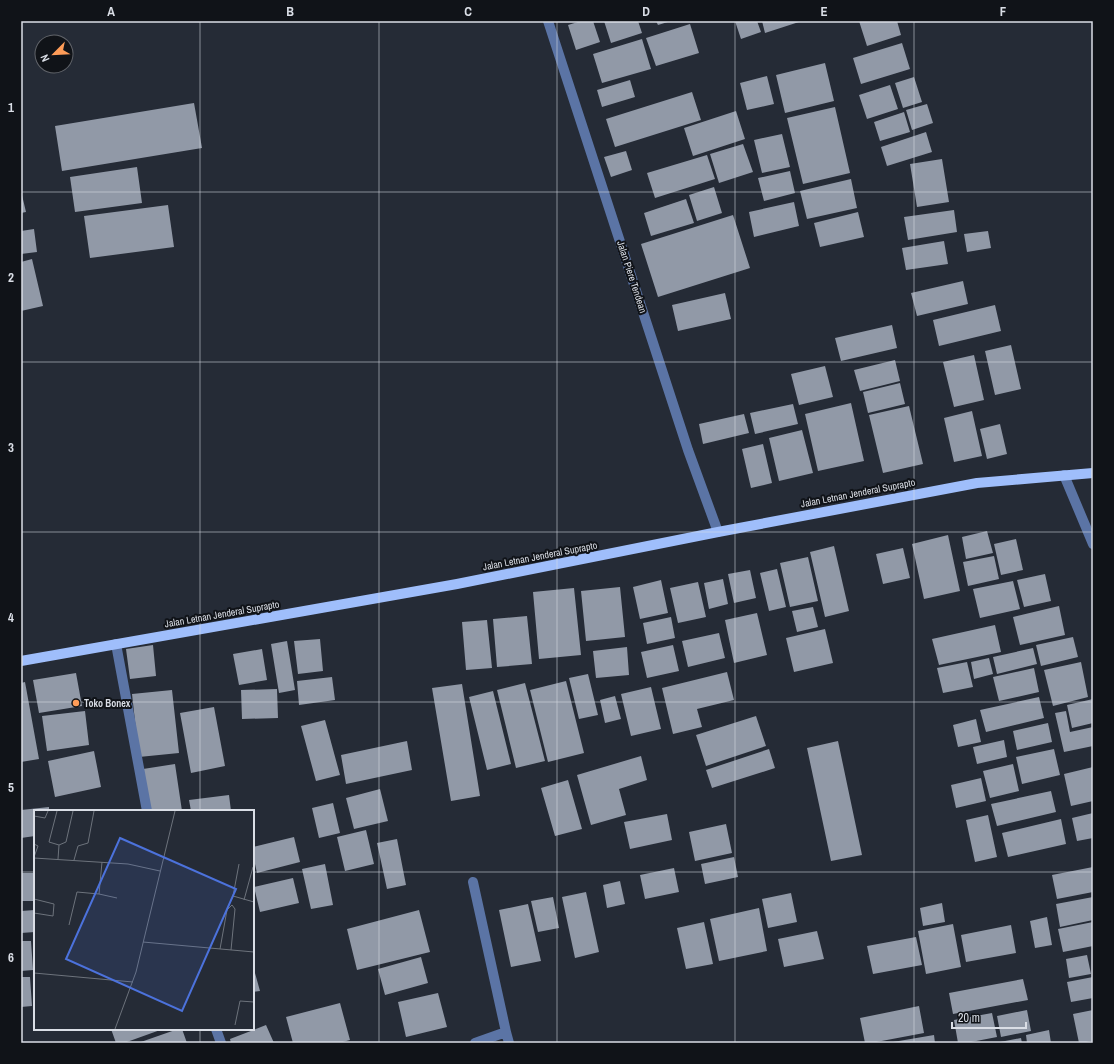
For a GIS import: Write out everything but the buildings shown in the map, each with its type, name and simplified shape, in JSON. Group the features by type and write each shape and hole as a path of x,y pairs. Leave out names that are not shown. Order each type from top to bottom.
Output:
{"main road":[{"name":"Jalan Letnan Jenderal Suprapto","path":"21,661 457,584 977,482 1093,473"}],"street":[{"name":"Jalan Piere Tendean","path":"548,21 688,450 718,532"},
{"path":"1064,475 1093,544"},
{"path":"116,644 147,810"},
{"path":"473,882 509,1043"},
{"path":"216,1030 221,1043"},
{"path":"475,1043 506,1032"}],"place":[{"name":"Toko Bonex","path":"76,703"}]}
